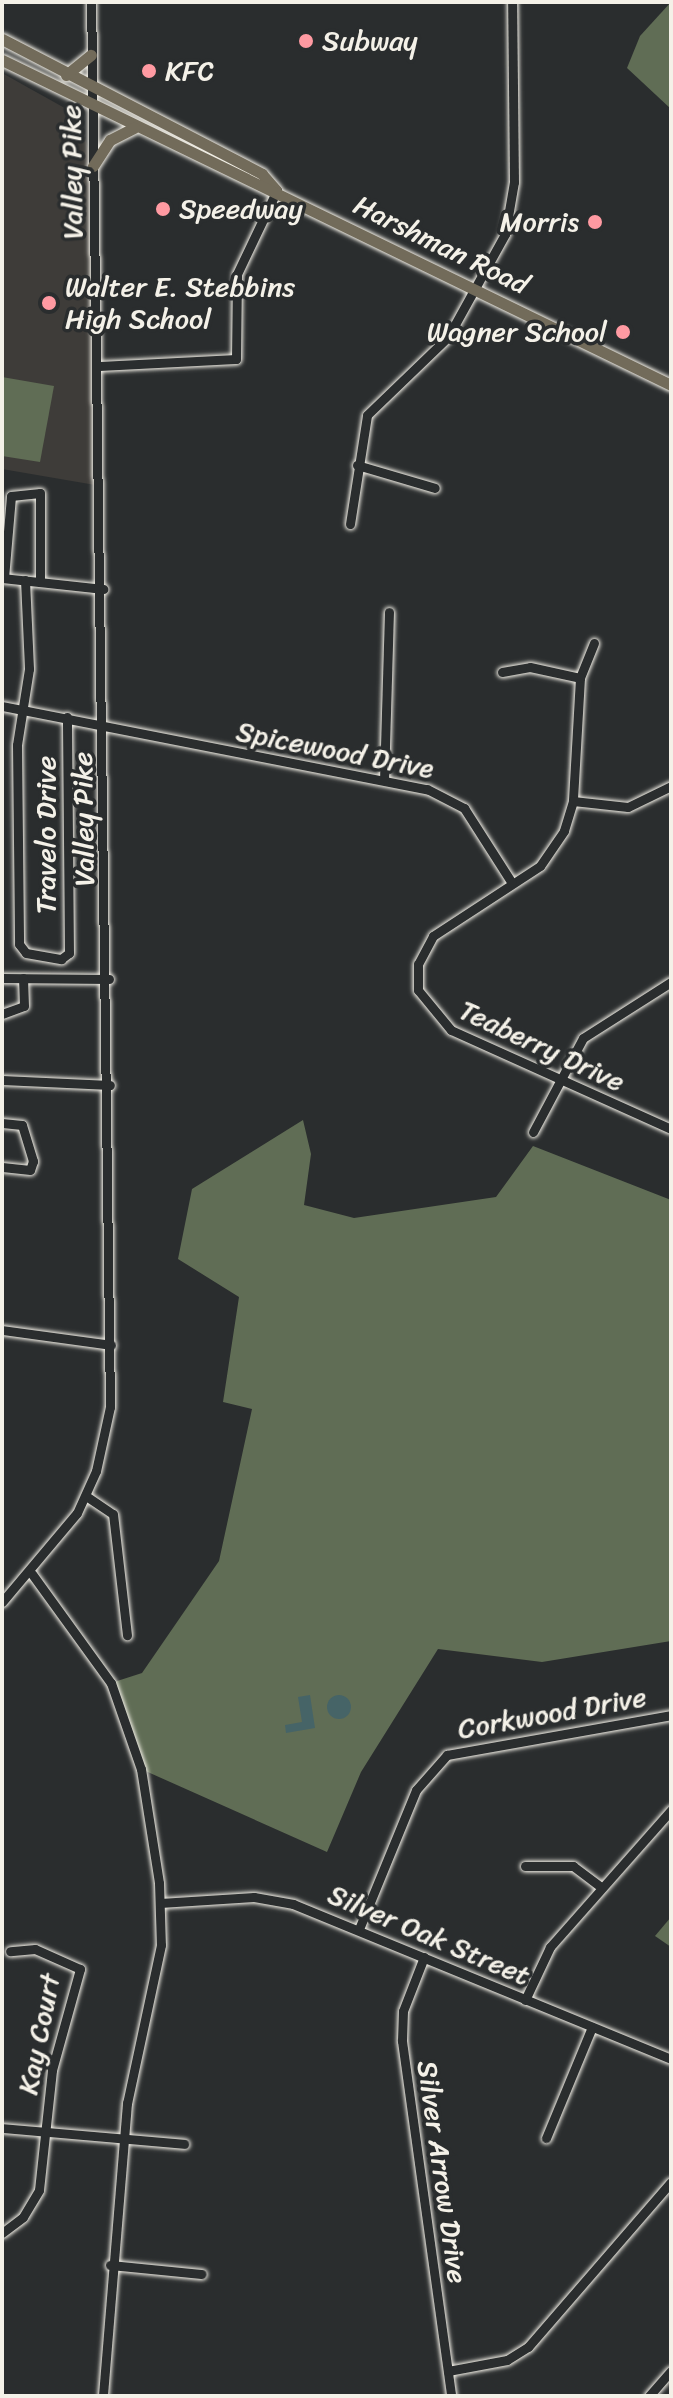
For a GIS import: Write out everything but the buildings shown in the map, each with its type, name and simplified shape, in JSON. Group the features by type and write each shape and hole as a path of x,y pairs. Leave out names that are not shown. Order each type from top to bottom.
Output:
{"main road":[{"name":"Harshman Road","path":"2,39 92,90 262,174 277,190"},
{"path":"66,75 91,55"},
{"name":"Harshman Road","path":"2,60 134,128 277,190 671,385"},
{"path":"93,166 110,140 134,128"}],"street":[{"name":"Valley Pike","path":"2,1602 32,1574 86,1496 108,1427 111,1345 109,979 91,2"},
{"path":"350,524 367,415 448,337 479,290 513,199 512,2"},
{"path":"99,366 236,359 237,274 277,190"},
{"path":"357,465 435,488"},
{"path":"40,582 40,493 11,496 3,578 103,589"},
{"name":"Travelo Drive","path":"25,580 25,711 17,745 21,948 61,959 69,953 67,717"},
{"path":"384,780 389,612"},
{"path":"594,643 580,678 573,801 628,807 671,786"},
{"path":"502,672 530,667 580,678"},
{"name":"Spicewood Drive","path":"2,706 384,780 456,801 512,883"},
{"name":"Teaberry Drive","path":"573,801 547,858 433,936 418,964 418,990 442,1025 671,1129"},
{"path":"2,978 109,979"},
{"path":"2,1014 24,1006 23,978"},
{"path":"533,1132 557,1077 583,1038 671,982"},
{"path":"2,1080 110,1085"},
{"path":"2,1123 22,1125 31,1166 2,1167"},
{"path":"2,1330 111,1345"},
{"path":"86,1496 113,1514 127,1635"},
{"path":"32,1574 90,1647 129,1727 160,1903 158,1965 123,2140 110,2265 103,2396"},
{"name":"Corkwood Drive","path":"359,1929 416,1790 447,1755 480,1743 671,1715"},
{"path":"525,2000 550,1947 671,1810"},
{"path":"525,1866 573,1866 602,1888"},
{"name":"Silver Oak Street","path":"160,1903 270,1899 359,1929 671,2059"},
{"name":"Kay Court","path":"10,1951 35,1949 80,1969 52,2070 45,2132"},
{"name":"Silver Arrow Drive","path":"424,1957 403,2011 402,2041 451,2396"},
{"path":"546,2138 592,2027"},
{"path":"2,2128 184,2144"},
{"path":"2,2233 23,2217 39,2190 45,2132"},
{"path":"448,2371 507,2360 528,2347 671,2182"},
{"path":"110,2265 202,2274"},
{"path":"649,2396 671,2371"}],"shaded area":[{"name":"Walter E. Stebbins High School","path":"2,73 79,116 93,166 101,486 2,469"}],"green space":[{"path":"671,2 671,109 627,68 640,36"},
{"path":"2,377 54,386 40,462 2,456"},
{"path":"303,1120 311,1154 304,1205 354,1218 496,1197 533,1146 671,1200 671,1641 542,1662 438,1649 361,1772 327,1852 141,1769 111,1683 142,1673 219,1561 252,1409 223,1402 239,1297 178,1259 192,1189"},
{"path":"671,1917 671,1947 655,1936"}],"water":[{"path":"310,1695 315,1728 286,1733 285,1725 302,1722 298,1697"},
{"path":"334,1695 344,1695 351,1702 351,1712 344,1719 334,1719 327,1712 327,1702"}],"place":[{"name":"Subway","path":"306,41"},
{"name":"KFC","path":"149,71"},
{"name":"Speedway","path":"163,209"},
{"name":"Morris","path":"595,222"},
{"name":"Walter E. Stebbins High School","path":"49,303"},
{"name":"Wagner School","path":"623,332"}]}
